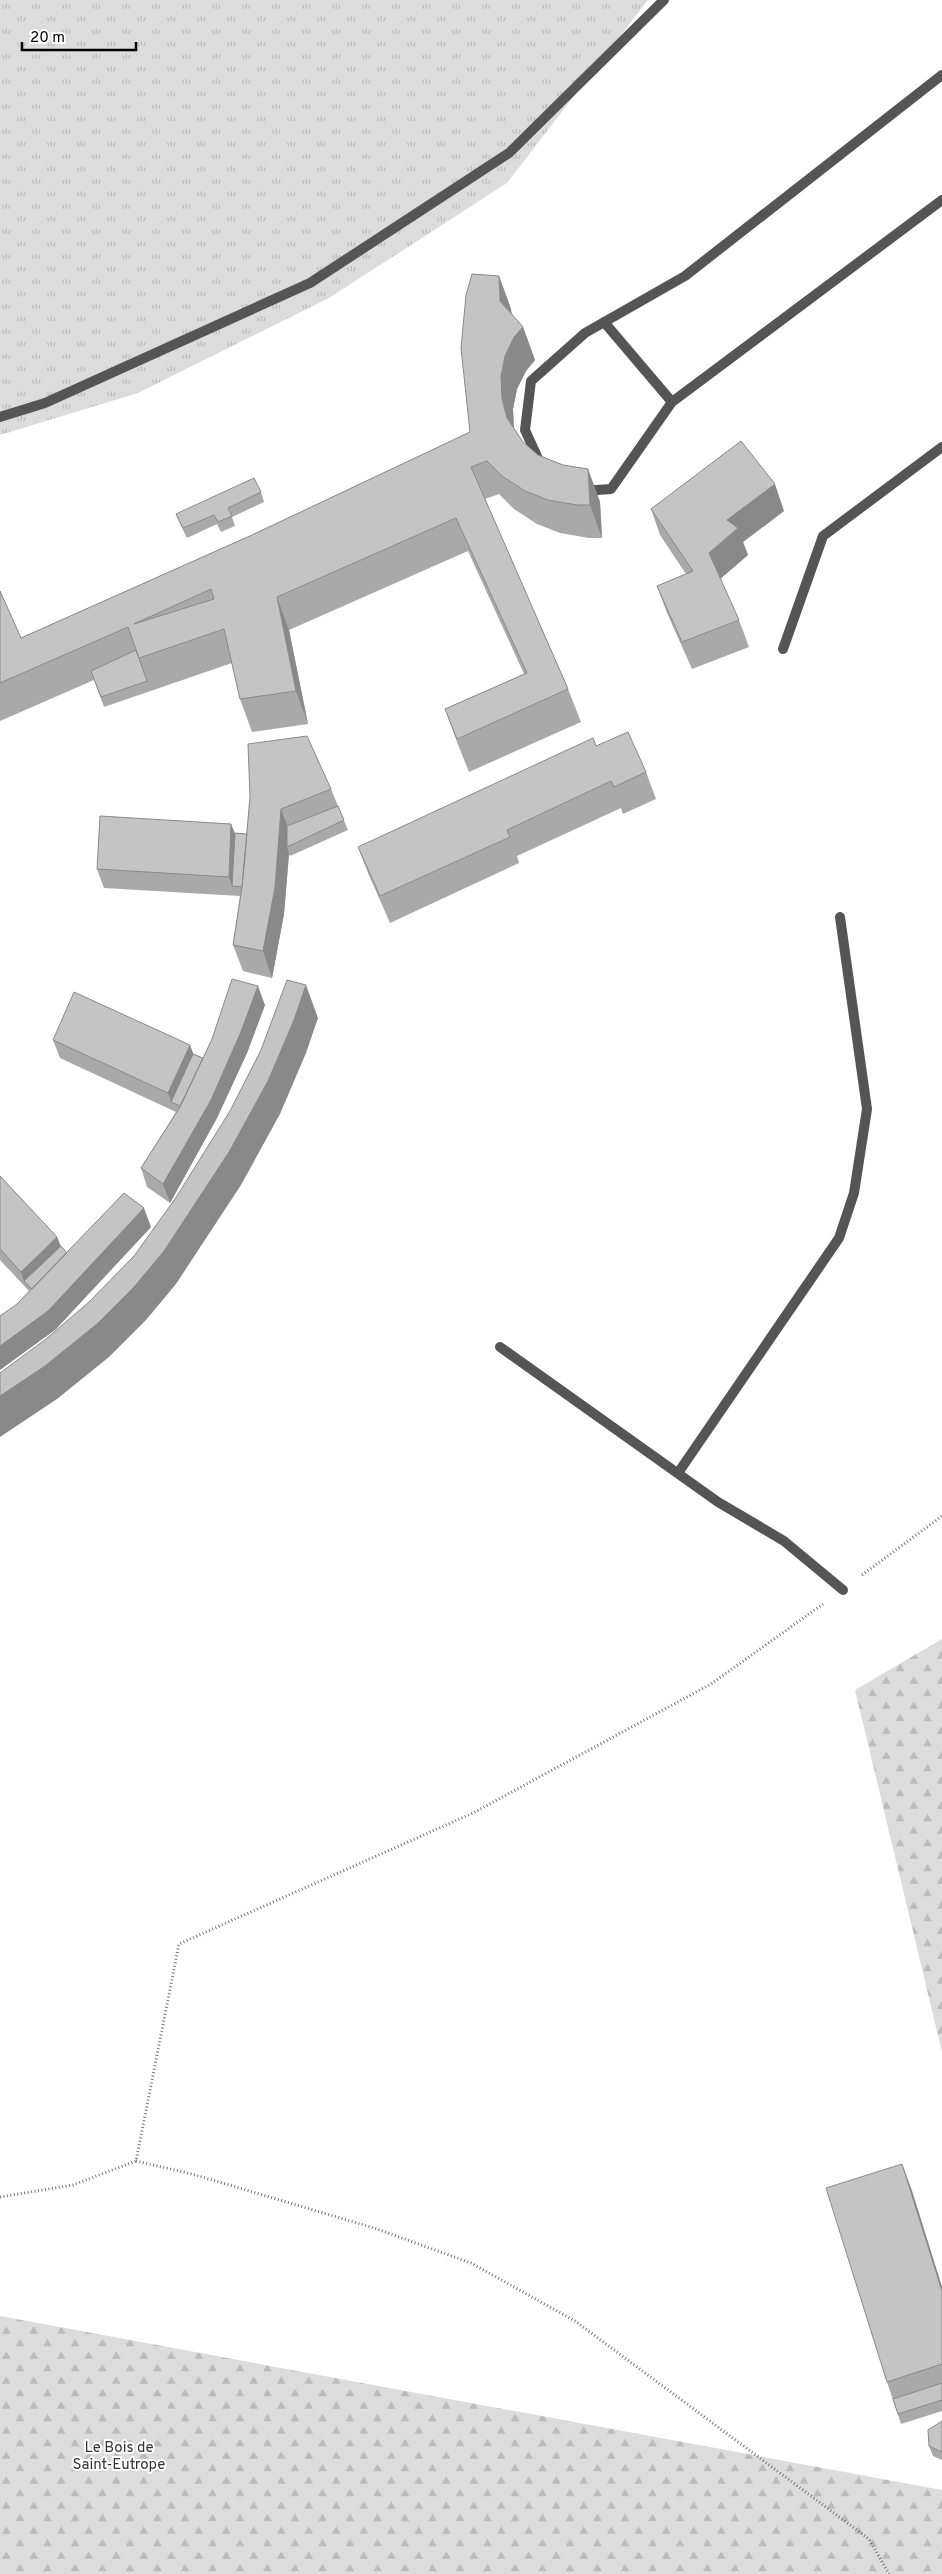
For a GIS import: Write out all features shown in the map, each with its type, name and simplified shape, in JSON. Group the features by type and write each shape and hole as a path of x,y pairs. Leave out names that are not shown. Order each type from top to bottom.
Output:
{"lane":[{"path":"0,417 45,403 310,283 509,153 664,0"},
{"path":"551,473 543,468 525,430 531,381 585,333 685,276 942,75"},
{"path":"573,486 581,491 612,489 672,402 942,200"},
{"path":"604,322 672,402"},
{"path":"783,649 823,536 942,447"},
{"path":"678,1473 839,1238 854,1193 866,1110 840,917"},
{"path":"500,1347 718,1502 784,1541 843,1590"}],"path":[{"path":"136,2161 180,1944 473,1813 711,1684 843,1590 942,1516"},
{"path":"0,2197 73,2185 136,2161 192,2174 374,2228 472,2262 575,2321 869,2539 889,2574"}],"green space":[{"path":"0,0 648,0 507,183 329,298 138,393 0,435"},
{"path":"942,1639 942,2052 855,1690"},
{"name":"Le Bois de Saint-Eutrope","path":"0,2316 942,2490 942,2574 0,2574"}],"building":[{"path":"472,274 499,276 500,301 523,327 514,337 505,356 501,376 502,399 507,418 523,442 538,455 563,465 588,469 590,505 577,505 548,500 525,491 502,476 487,461 471,467 568,689 457,739 445,709 527,673 456,518 277,597 296,691 240,699 224,629 139,658 128,627 0,683 0,591 21,638 252,535 470,432 461,348 466,295","holes":["211,589 214,599 134,624"]},
{"path":"741,441 775,484 727,520 738,528 709,553 739,620 682,642 657,586 693,571 651,509"},
{"path":"254,478 261,492 228,508 232,516 218,522 214,515 183,528 176,514"},
{"path":"136,650 147,681 101,697 91,671"},
{"path":"628,732 646,772 614,787 611,781 507,830 510,837 380,896 358,847 593,738 596,746"},
{"path":"307,736 331,789 281,809 275,887 263,951 233,945 242,887 250,797 248,744"},
{"path":"338,806 344,820 287,847 287,826"},
{"path":"100,816 231,824 229,877 97,869"},
{"path":"235,833 247,834 242,887 232,886"},
{"path":"232,979 258,986 240,1034 211,1100 163,1184 141,1168 180,1107 212,1039"},
{"path":"287,980 306,985 294,1020 268,1081 229,1152 164,1251 134,1287 97,1324 45,1366 0,1396 0,1373 46,1339 89,1302 134,1256 175,1199 230,1111 261,1050"},
{"path":"74,992 190,1045 168,1093 53,1040"},
{"path":"193,1054 203,1058 180,1106 171,1102"},
{"path":"0,1176 57,1237 21,1272 0,1249"},
{"path":"124,1193 144,1208 48,1311 0,1346 0,1316 17,1304"},
{"path":"61,1246 67,1253 32,1289 24,1281"},
{"path":"902,2164 942,2291 942,2364 887,2382 826,2188"},
{"path":"942,2383 942,2400 898,2414 893,2399"},
{"path":"942,2421 942,2452 929,2446 928,2430"}]}
